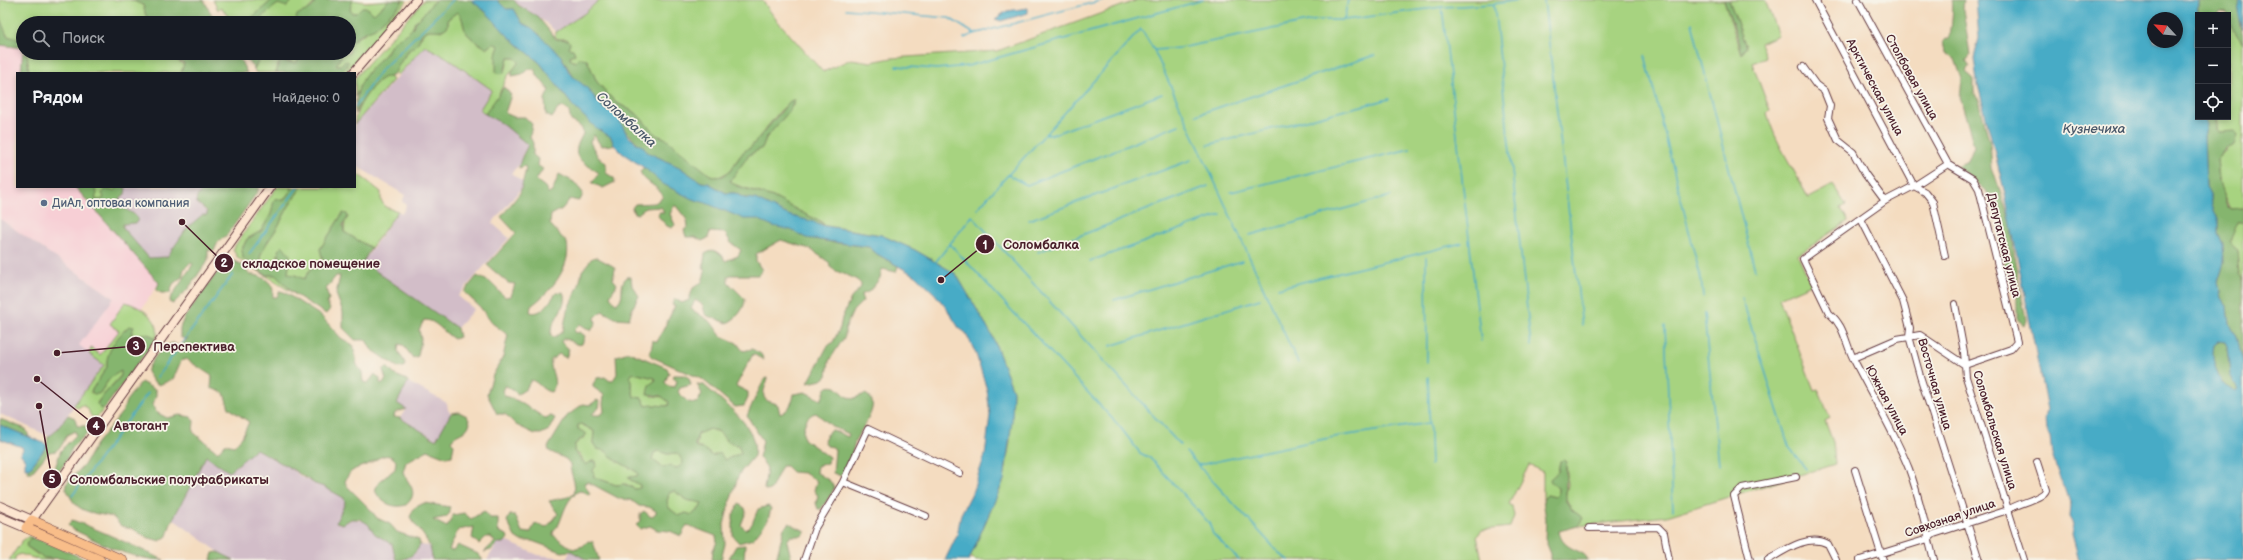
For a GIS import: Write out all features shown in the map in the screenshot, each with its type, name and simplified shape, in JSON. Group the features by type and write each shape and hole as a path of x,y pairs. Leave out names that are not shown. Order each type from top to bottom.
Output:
{"main road":[{"path":"354,72 416,0"},
{"path":"26,528 269,188"},
{"path":"0,506 123,560"},
{"path":"0,517 100,560"}],"street":[{"name":"Арктическая улица","path":"1815,0 1914,186"},
{"name":"Столбовая улица","path":"1858,0 1948,164"},
{"path":"1803,67 1816,85 1824,91 1830,106 1828,118 1838,140 1853,152 1865,174 1885,201"},
{"path":"1861,218 1885,201 1914,186 1948,164"},
{"name":"Депутатская улица","path":"1948,164 1973,179 1979,189 2017,342 2011,349 1965,365"},
{"path":"1914,186 1925,192 1933,202 1945,256"},
{"name":"Южная улица","path":"1861,218 1803,259 1829,313 1836,319 1844,331 1853,358 1906,464 1934,560"},
{"name":"Восточная улица","path":"1861,218 1903,301 1910,328 1909,336 1920,376 1979,560"},
{"name":"Соломбальская улица","path":"1955,304 1964,352 1966,377 1984,439 2024,560"},
{"path":"1853,358 1909,336 1920,335 1965,365"},
{"path":"804,560 815,528 843,482 868,429 960,473"},
{"name":"Совхозная улица","path":"1860,560 1928,539 1934,534 2008,510 2015,505 2046,493 2037,462"},
{"path":"1855,470 1883,560"},
{"path":"1750,560 1734,496 1742,488 1796,477"},
{"path":"843,482 926,516"},
{"path":"1588,528 1658,527 1664,533 1669,560"},
{"path":"1768,560 1791,546 1818,541 1828,544 1836,560"}],"shaded area":[{"path":"514,0 599,0 585,13 556,32 545,22"},
{"name":"ДиАл, оптовая компания","path":"0,45 16,47 16,60 22,60 21,72 16,72 16,188 76,188 159,283 104,365 78,345 114,298 0,219"},
{"path":"425,46 446,57 492,90 480,110 503,124 528,145 522,155 519,165 511,173 525,184 492,223 509,238 458,296 474,309 457,328 363,262 398,211 402,213 406,204 402,202 405,195 356,166 356,123"},
{"path":"126,188 210,188 208,190 203,190 196,199 198,204 208,213 207,215 202,215 189,227 167,257 149,258 122,228 123,224 136,223 135,215 124,210 118,199 124,196"},
{"path":"0,219 114,298 79,345 104,365 51,437 0,414"},
{"path":"408,382 447,403 448,410 451,413 437,440 400,418 406,409 397,403"},
{"path":"255,449 292,469 300,476 344,498 345,503 336,523 343,524 353,519 366,522 375,534 392,544 396,560 230,560 173,519 206,456 229,472"},
{"path":"506,541 538,555 567,558 571,550 587,560 487,560 497,544"},
{"path":"420,545 429,546 432,550 432,560 404,560 415,553"}],"green space":[{"path":"0,0 131,0 143,5 146,16 16,16 16,38 10,37 5,33 0,18"},
{"path":"131,0 204,0 212,16 146,16 143,5"},
{"path":"213,0 272,0 254,16 229,16 221,7 218,10"},
{"path":"272,0 290,0 291,3 287,7 278,4 263,16 254,16"},
{"path":"290,0 315,0 307,11 300,13 298,16 262,16 275,5 291,3"},
{"path":"315,0 353,0 350,9 352,13 356,13 362,7 366,7 374,14 389,0 402,0 402,3 375,28 361,34 356,38 356,16 297,16 311,8"},
{"path":"353,0 366,2 389,0 374,14 369,9 362,7 356,13 352,13 350,9"},
{"path":"402,0 407,1 346,72 341,72 348,65 336,65 339,60 356,60 356,38 371,29 402,3"},
{"path":"424,0 435,0 419,19 415,21 412,31 392,44 384,56 370,69 356,95 356,77"},
{"path":"435,0 471,0 478,5 502,27 508,36 540,63 573,106 597,128 611,137 614,145 601,146 594,135 590,142 598,157 606,163 606,173 614,178 615,182 603,188 592,183 599,173 581,161 577,153 577,148 583,134 582,129 571,121 569,112 564,107 558,109 552,118 546,115 545,99 549,90 534,69 528,69 523,74 512,76 512,71 519,62 515,58 508,58 504,73 500,74 496,72 496,55 499,46 493,43 487,48 473,39 466,32 462,18 457,12 448,19 448,26 445,29 429,30 423,33 416,45 405,55 394,74 383,78 375,84 356,112 357,96 366,75 385,55 391,45 409,32 414,26 415,21 419,19"},
{"path":"497,0 514,0 518,5 538,17 556,39 568,40 570,43 568,48 573,49 575,54 570,56 570,59 575,62 580,58 587,60 597,82 615,102 636,113 656,135 665,138 710,175 716,177 723,176 730,171 743,152 751,147 790,101 795,100 787,114 766,138 762,148 749,155 730,181 737,186 773,197 824,224 819,225 788,215 754,199 744,198 735,193 726,193 708,183 701,182 679,167 647,152 621,126 622,116 604,109 587,88 573,77 561,56 541,39 539,34 522,23 514,9 506,9"},
{"path":"599,0 762,0 775,18 823,72 851,59 871,62 892,58 997,51 1138,0 1724,0 1741,54 1746,47 1729,0 1765,0 1778,35 1760,43 1766,58 1752,63 1770,111 1767,113 1775,135 1808,198 1833,185 1846,205 1841,208 1848,221 1798,255 1811,284 1779,298 1814,390 1818,389 1830,418 1825,421 1833,442 1835,464 1667,516 1578,526 1583,518 1572,510 1565,497 1568,485 1566,462 1560,461 1558,472 1551,482 1558,488 1558,495 1555,497 1547,495 1543,500 1543,472 1529,465 1509,504 1512,506 1514,516 1510,527 1482,530 1477,536 1482,560 976,560 970,557 1004,480 1010,441 1013,391 992,335 956,274 915,250 881,235 823,225 821,221 799,212 773,197 730,183 730,180 749,155 762,148 766,138 794,104 794,99 780,111 751,147 740,156 730,171 719,177 710,175 691,161 685,154 662,137 656,135 636,113 615,102 597,82 587,60 578,60 575,62 571,60 570,56 575,54 574,51 568,48 567,39 558,39 555,36 556,32 585,13"},
{"path":"1724,0 1729,0 1746,47 1741,54 1737,36"},
{"path":"1952,0 1964,0 1963,9 1970,55 1966,60 1969,65 1966,72 1974,79 1974,92 1979,100 1990,144 1992,167 2011,223 2015,261 2026,320 2024,325 2017,319 2017,290 2012,271 2005,269 2003,265 2011,255 2004,238 2002,217 1998,205 1989,198 1987,192 1956,166 1968,161 1974,146 1960,97 1962,79 1955,59 1945,53 1943,41 1950,37 1953,12"},
{"path":"2198,0 2240,0 2239,11 2243,44 2231,24 2231,12 2198,12"},
{"path":"457,12 462,18 466,32 473,39 487,48 493,43 499,46 496,55 497,64 506,69 508,58 515,58 519,62 507,77 495,102 485,114 480,109 492,90 446,57 425,46 398,75 394,71 410,49 417,44 424,32 432,29 441,31 448,26 448,19"},
{"path":"0,18 7,36 16,38 16,47 0,45"},
{"path":"2231,24 2243,44 2243,208 2230,209 2220,187 2217,159 2230,146 2221,133 2218,132 2216,120 2231,120"},
{"path":"22,60 28,60 29,72 21,72"},
{"path":"28,60 177,60 184,65 181,72 29,72"},
{"path":"178,60 240,60 246,72 181,72 184,63"},
{"path":"247,60 257,60 258,62 254,69"},
{"path":"254,60 283,60 278,64 276,72 256,72 254,69 257,64"},
{"path":"283,60 298,60 296,63"},
{"path":"298,60 339,60 336,65 340,65 346,61 349,62 341,72 276,72 280,61 296,63"},
{"path":"384,77 390,77 393,80 356,123 356,118 361,104 369,91"},
{"path":"504,87 511,95 505,113 514,117 525,117 532,124 530,137 533,143 533,155 538,159 537,165 543,169 536,180 545,187 548,193 552,192 559,174 574,182 583,193 581,199 578,201 570,199 562,209 551,215 550,224 567,243 568,252 566,262 558,279 538,301 531,306 530,312 534,313 542,310 556,293 563,292 564,303 551,330 551,336 555,337 563,331 567,311 579,285 582,271 592,258 596,257 613,266 615,269 613,279 617,284 610,296 616,304 621,298 624,280 627,277 631,277 632,286 639,296 629,319 615,318 602,311 595,318 596,323 591,331 580,324 574,330 576,333 580,332 585,336 582,344 580,345 563,339 561,342 569,349 566,358 559,354 551,360 555,384 551,392 545,390 531,380 526,389 518,394 505,385 502,391 505,396 518,401 545,418 551,416 555,418 549,430 541,434 535,434 516,425 505,414 497,414 487,394 493,375 503,357 508,335 492,323 480,307 464,292 477,276 490,282 505,297 511,296 515,284 508,283 487,265 516,233 501,217 520,193 526,169 525,166 519,168 521,159 528,145 503,124 485,114"},
{"path":"2206,120 2216,120 2216,129 2218,132 2235,131 2238,135 2235,144 2226,148 2217,159 2219,182 2227,206 2230,209 2243,208 2243,221 2238,222 2230,241 2237,251 2239,274 2243,280 2243,363 2237,336 2229,324 2227,306 2221,298 2218,282 2224,262 2223,245 2218,234 2218,218 2215,214 2210,194 2206,187 2204,136 2207,125"},
{"path":"643,168 824,241 869,247 877,254 898,266 896,272 882,269 880,278 870,291 861,295 863,301 853,311 845,329 845,336 829,361 827,376 822,380 808,383 827,347 833,342 851,298 861,287 861,284 854,278 833,269 829,266 830,263 810,249 781,240 756,254 756,261 762,270 758,275 728,276 728,282 745,299 742,310 734,319 727,323 708,316 705,314 703,305 695,300 691,309 711,322 721,336 737,343 743,351 752,349 761,354 764,360 753,354 736,386 748,392 748,398 744,406 735,407 702,379 650,355 653,340 657,342 675,306 672,304 675,299 682,303 689,300 693,288 702,282 705,272 703,267 705,254 713,250 722,255 725,261 738,256 741,250 731,243 725,233 710,232 708,238 702,241 695,237 686,237 684,230 688,227 687,220 676,206 674,206 670,214 675,225 672,228 667,226 658,216 659,212 664,212 661,207 645,208 638,214 634,213 632,208 635,204 655,203 663,197 658,190 644,178 640,171"},
{"path":"356,174 381,192 381,200 385,207 398,211 371,248 344,232 345,222 341,216 320,249 324,264 322,266 315,266 304,279 288,274 289,265 277,254 281,262 277,267 265,264 260,258 267,242 301,188 356,188"},
{"path":"76,188 94,188 97,193 95,199 100,200 104,198 102,193 106,189 113,191 118,188 126,188 125,194 119,199 121,204 138,219 136,223 123,224 123,228 149,258 167,257 187,228 202,215 207,215 207,211 196,202 201,191 208,190 210,188 258,188 258,191 227,235 218,242 214,251 208,250 208,260 188,289 173,304 169,302 170,299 193,264 190,263 184,269 182,277 173,284 170,293 161,293 156,290 159,283"},
{"path":"94,188 118,188 116,191 104,194 104,198 100,200 95,199"},
{"path":"276,188 292,188 283,201 276,198 271,214 261,231 247,239 242,249 243,258 266,275 275,275 296,295 238,258 233,250"},
{"path":"292,188 301,188 291,202 263,250 260,258 265,264 277,267 281,262 278,250 283,246 290,255 288,274 304,279 312,267 324,264 320,249 343,213 347,214 348,217 343,225 344,232 371,248 363,262 457,328 459,337 454,339 436,324 428,320 424,320 419,330 421,339 418,356 413,358 403,345 399,344 398,351 405,363 404,367 399,368 371,349 366,340 355,340 343,328 343,312 336,294 340,276 336,276 326,289 329,299 327,303 330,309 326,314 296,295 275,275 266,275 243,258 242,249 247,239 261,231 271,214 274,200 276,198 283,201"},
{"path":"2243,221 2243,280 2239,274 2237,251 2230,241 2237,222"},
{"path":"230,259 242,265 250,275 259,276 266,279 273,288 273,297 277,297 280,291 284,292 321,316 341,338 353,345 357,365 362,372 363,382 368,383 375,374 380,379 380,383 383,384 386,379 383,370 387,367 395,375 407,380 408,382 397,403 406,409 395,413 394,417 400,418 436,440 451,413 459,412 467,416 470,423 468,427 466,430 455,436 451,441 454,444 452,456 446,457 428,450 406,462 403,472 413,492 406,505 397,506 388,504 377,495 375,490 379,482 395,469 396,461 392,457 381,457 353,470 348,475 345,482 377,518 390,524 397,532 419,540 420,545 416,552 410,556 404,559 396,560 392,544 375,534 368,524 360,519 351,519 343,524 336,522 345,503 344,498 324,487 315,484 256,449 229,472 206,456 171,523 167,536 160,541 146,537 133,529 121,526 113,517 83,510 73,502 66,489 66,484 84,465 96,444 123,411 126,401 141,382 156,390 156,397 152,404 156,412 167,418 180,415 191,417 194,421 193,432 216,451 219,451 225,444 234,446 242,437 249,422 229,408 224,393 211,388 212,376 186,359 181,361 173,379 159,385 153,381 147,372 161,350 173,343 180,347 188,338 185,339 180,337 180,328 184,318 221,267"},
{"path":"125,302 138,307 154,321 157,327 155,340 153,336 147,334 131,344 129,340 133,332 129,326 121,334 110,350 107,367 91,393 101,392 112,377 121,371 122,374 97,403 100,408 104,409 97,417 92,417 86,407 82,405 78,408 74,405 104,365 89,354 91,348 100,355 119,331 110,324"},
{"path":"129,326 134,327 129,340 131,344 136,343 138,336 143,333 153,336 155,340 104,409 100,408 97,404 121,376 121,371 110,378 99,394 94,394 91,391 107,367 110,350"},
{"path":"2218,341 2225,342 2227,346 2230,375 2238,389 2235,391 2222,383 2215,368 2213,349 2214,343"},
{"path":"629,352 667,368 669,373 665,382 668,386 675,387 677,381 672,377 674,375 684,375 689,378 691,385 680,388 678,392 688,402 697,403 702,394 697,384 704,385 730,407 746,425 754,445 754,456 739,474 728,508 724,525 725,544 721,560 712,560 713,550 717,542 716,536 687,525 681,536 670,531 657,530 650,526 640,529 636,525 640,521 640,514 644,511 651,517 656,513 656,511 649,507 639,506 631,500 620,499 588,482 584,483 590,494 588,495 585,492 579,491 572,497 566,506 553,535 573,549 583,546 588,541 593,542 599,560 587,560 571,551 562,552 532,541 521,541 515,537 507,521 510,515 515,515 522,532 530,533 535,524 547,527 558,514 549,501 568,497 574,493 575,486 570,464 566,459 549,451 548,447 567,416 583,404 590,405 597,400 600,402 599,408 591,415 600,415 604,412 604,395 593,387 593,384 597,378 605,377 610,381 613,380 617,374 616,356","holes":["633,373 655,378 656,380 649,385 647,394 661,396 669,402 668,406 646,406 642,398 634,397 630,377","581,424 594,431 593,443 597,449 606,451 612,458 637,472 638,476 629,477 629,479 640,485 640,488 635,489 624,484 616,485 594,477 593,470 596,466 596,461 592,461 586,465 574,451 575,444 587,434 578,429 578,425","709,429 718,431 728,442 739,446 741,453 725,460 720,453 712,456 705,449 696,448 695,444 698,434","658,451 667,454 677,453 683,461 682,465 677,468 670,466 662,467 652,459 654,453","674,491 687,500 702,503 700,508 692,515 686,513 679,516 669,508 667,502 669,493"]},
{"path":"633,373 655,378 652,396 663,397 669,402 668,406 646,406 642,398 634,397 630,377"},
{"path":"766,378 768,378 764,398 767,401 778,405 780,414 790,406 794,394 805,392 821,400 826,389 832,386 836,387 852,399 865,394 870,398 872,409 870,416 856,439 851,459 845,472 841,476 833,473 835,450 833,447 827,446 824,441 829,431 833,430 848,437 849,434 833,427 816,413 809,416 805,423 803,431 804,439 829,457 828,463 817,466 816,472 830,481 834,487 832,493 821,509 818,509 816,503 818,496 814,490 817,481 804,473 792,472 786,466 782,466 771,489 767,491 764,489 767,468 759,457 763,441 747,416"},
{"path":"68,415 75,418 77,426 89,426 87,434 73,446 65,463 51,482 47,479 56,465 61,450 76,435 75,431 67,435 62,445 56,451 49,452 32,472 28,472 27,469 30,468 47,446 48,437 55,432"},
{"path":"0,419 26,429 29,437 0,425"},
{"path":"581,424 594,431 593,443 596,447 608,452 612,458 637,472 638,476 629,477 629,479 640,485 640,489 635,489 626,484 616,485 594,477 593,470 597,463 592,461 589,465 584,464 581,456 574,451 575,444 586,436 578,429 578,425"},
{"path":"709,429 720,432 726,441 739,446 741,453 725,460 722,457 712,456 702,448 696,448 698,434"},
{"path":"658,451 667,454 677,453 683,461 682,465 677,468 670,466 662,467 652,459 654,453"},
{"path":"1564,460 1566,463 1566,501 1572,510 1583,518 1578,526 1559,531 1564,543 1582,553 1588,560 1551,560 1551,554 1545,539 1546,519 1543,500 1547,495 1555,497 1558,495 1558,488 1551,482 1550,479 1558,472 1560,461"},
{"path":"674,491 689,501 697,501 702,503 700,508 692,515 686,513 679,516 669,508 667,502 669,493"},
{"path":"424,503 450,507 450,513 446,517 433,520 447,527 453,515 464,513 471,519 484,511 490,518 498,518 498,531 507,535 508,538 504,543 498,543 491,550 484,552 495,542 491,537 486,537 479,544 472,538 474,527 458,530 449,550 453,551 458,545 478,554 483,560 432,560 430,547 410,517 414,508"},
{"path":"739,504 745,508 746,512 741,525 746,530 752,524 758,509 768,506 771,508 768,520 753,539 739,543 733,536 733,515"},
{"path":"72,520 164,560 140,557 116,550 72,529 68,525"},
{"path":"789,523 805,531 805,533 802,536 791,536 787,541 791,558 794,560 776,560 784,528"},
{"path":"29,536 33,538 30,538 26,546 38,555 52,560 40,560 20,554 15,557 15,560 9,560 22,541"},
{"path":"30,538 43,541 87,560 44,558 26,546"},
{"path":"745,545 744,560 729,558 736,546"},
{"path":"218,552 234,560 211,560 213,553"}],"water":[{"name":"Соломбалка","path":"471,0 497,0 506,9 514,9 522,23 532,28 561,56 570,74 587,88 604,109 624,116 624,119 620,122 628,136 644,147 647,152 679,167 701,182 708,183 726,193 735,193 744,198 755,199 788,215 814,222 819,225 881,235 915,250 956,274 992,335 1013,391 1012,421 1004,480 969,560 945,560 957,535 961,514 972,493 985,455 990,415 987,390 976,354 966,333 959,328 935,294 916,276 877,254 869,247 806,238 791,230 773,226 757,219 744,219 706,203 692,199 663,184 646,169 622,153 614,145 611,137 596,128 573,106 540,63 508,36 486,12"},
{"name":"Кузнечиха","path":"1976,0 2198,0 2197,12 2195,12 2195,120 2206,120 2207,125 2204,136 2206,187 2210,194 2215,214 2218,218 2218,234 2223,245 2224,262 2218,281 2221,298 2227,306 2229,324 2237,336 2243,363 2243,560 2079,560 2072,534 2074,524 2070,517 2071,506 2052,455 2050,437 2046,431 2045,419 2047,410 2005,194 1977,81 1974,58 1979,38","holes":["2218,341 2225,342 2227,346 2230,375 2238,389 2235,391 2222,383 2213,360 2214,344"]},
{"path":"2240,0 2243,0 2243,30 2238,12"},
{"path":"1028,8 1028,13 1001,21 995,19 1007,11"},
{"path":"0,425 46,444 46,447 30,468 25,468 25,460 20,453 23,450 22,447 0,439"}],"waterway":[{"path":"356,106 381,70 453,0"},
{"path":"964,38 974,34 1103,0"},
{"path":"896,66 936,69 968,66 1203,0"},
{"path":"1344,20 1348,0"},
{"path":"1155,50 1180,48 1317,20 1344,20 1442,7 1494,4 1518,0"},
{"path":"1544,0 1582,326"},
{"path":"1494,4 1531,346"},
{"path":"1442,7 1481,341"},
{"path":"846,9 949,18 973,33"},
{"path":"1692,23 1755,270"},
{"path":"977,209 1141,29 1154,50 1298,363"},
{"path":"1196,115 1375,55"},
{"path":"1645,55 1701,279 1703,297"},
{"path":"1046,134 1051,135 1162,94"},
{"path":"1208,145 1389,99"},
{"path":"1008,175 1027,185 1179,125"},
{"path":"1231,192 1410,149"},
{"path":"1029,220 1191,160"},
{"path":"1038,252 1208,186"},
{"path":"249,254 297,188"},
{"path":"1250,235 1391,196"},
{"path":"1090,261 1221,215"},
{"path":"934,264 972,216 1180,445"},
{"path":"1278,288 1462,243"},
{"path":"950,244 1120,427 1140,453 1150,458 1209,523 1213,534 1239,560"},
{"path":"1426,257 1427,362"},
{"path":"1114,300 1242,261"},
{"path":"157,377 233,274"},
{"path":"1742,298 1789,447 1806,469"},
{"path":"1110,346 1260,299"},
{"path":"1704,313 1719,465"},
{"path":"1665,326 1673,510"},
{"path":"1428,377 1431,465"},
{"path":"72,496 148,393"},
{"path":"1199,465 1334,437 1429,423"},
{"path":"1186,452 1282,556 1289,560"}],"place":[{"name":"ДиАл, оптовая компания","path":"44,203"},
{"name":"складское помещение","path":"182,222"},
{"name":"Соломбалка","path":"941,280"},
{"name":"Перспектива","path":"57,353"},
{"name":"Автогант","path":"37,379"},
{"name":"Соломбальские полуфабрикаты","path":"39,406"}]}
